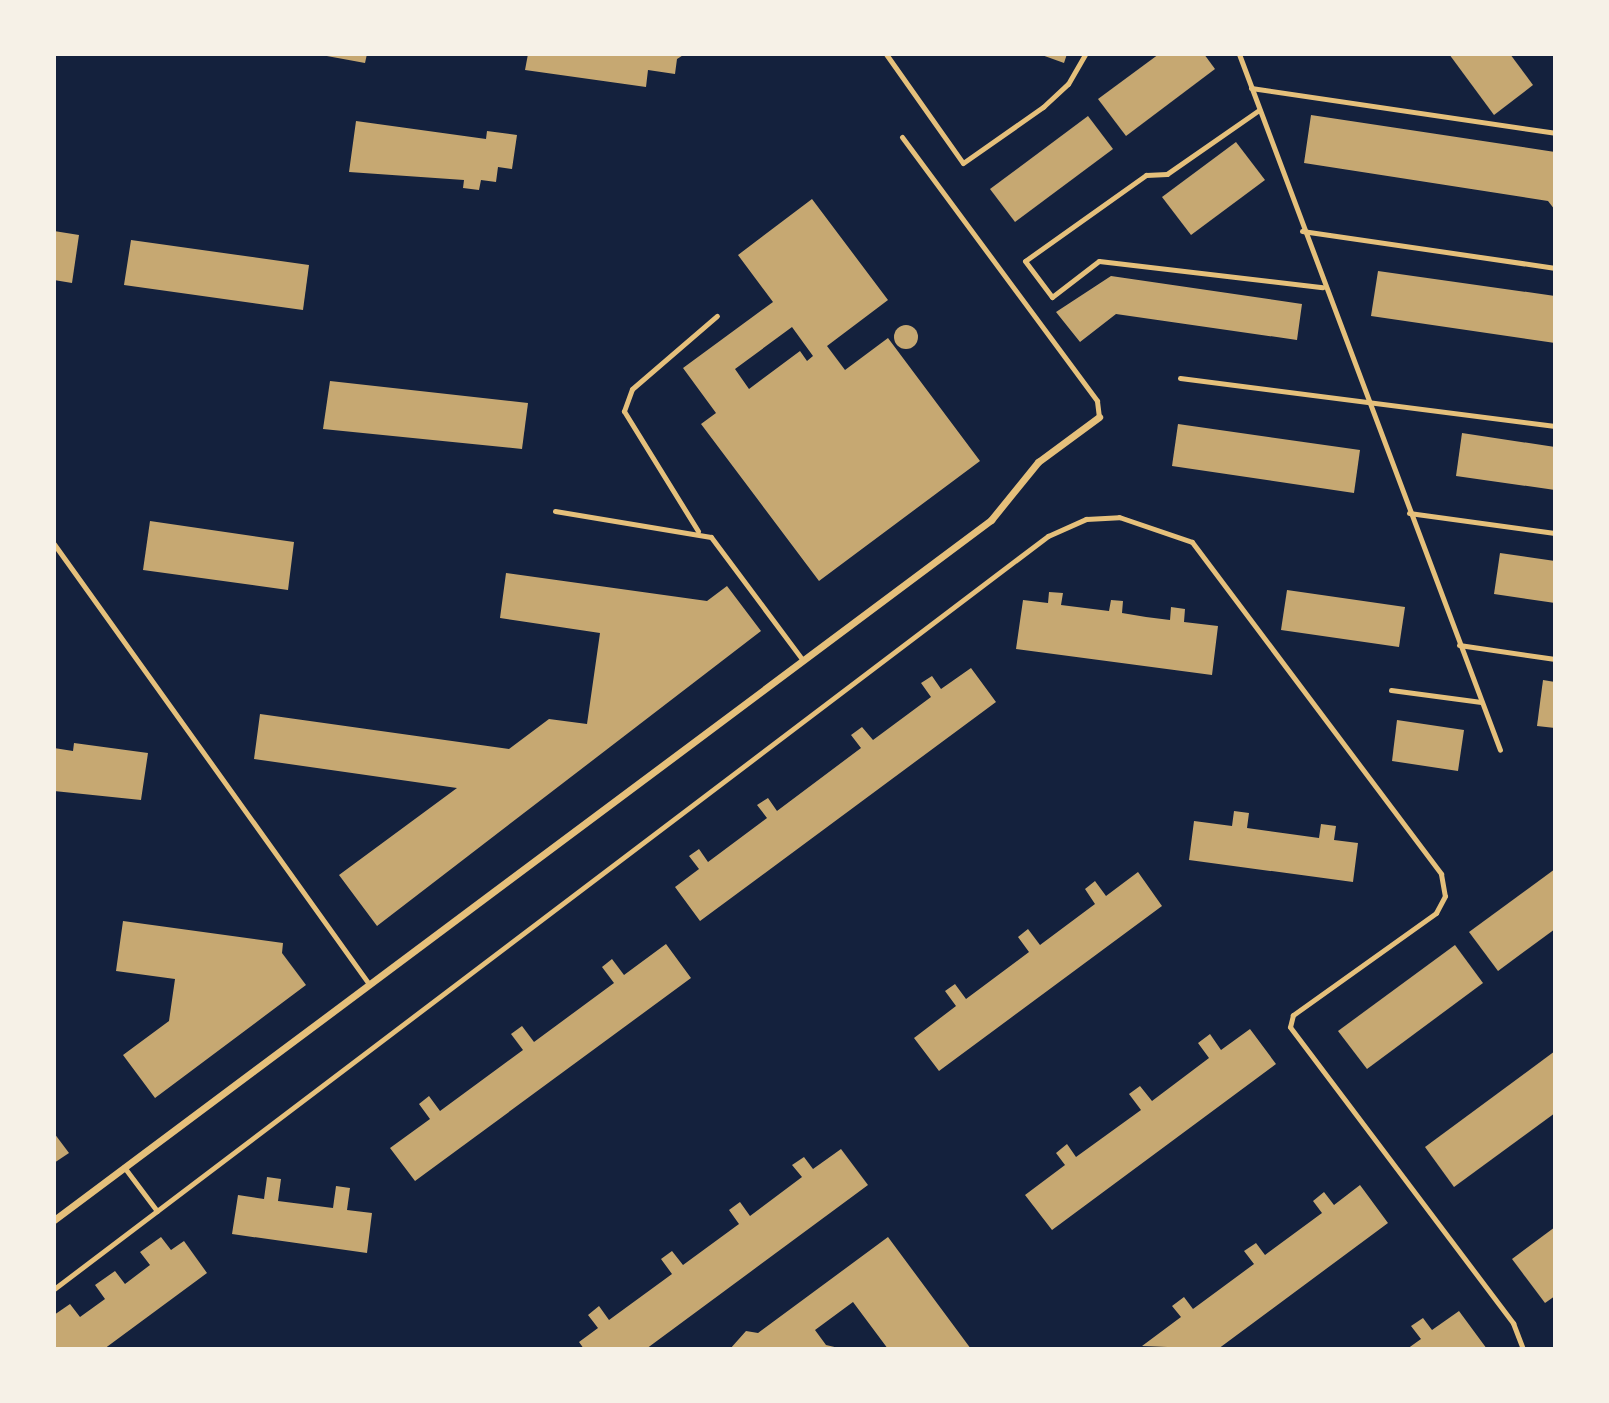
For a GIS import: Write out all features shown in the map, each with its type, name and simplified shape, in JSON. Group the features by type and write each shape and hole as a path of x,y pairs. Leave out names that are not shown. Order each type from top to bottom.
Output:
{"street":[{"path":"54,1220 991,520 1038,462 1099,417"}],"lane":[{"path":"886,54 963,163 1043,107 1068,84 1085,54"},
{"path":"1239,54 1322,287 1500,750"},
{"path":"1251,89 1555,133"},
{"path":"1259,110 1167,174 1146,175 1025,261 1052,297 1099,261 1322,287"},
{"path":"902,137 1097,401 1099,417"},
{"path":"1302,231 1555,268"},
{"path":"698,531 624,411 632,389 717,316"},
{"path":"1181,378 1555,426"},
{"path":"555,511 698,531 710,537 802,659"},
{"path":"1409,513 1555,533"},
{"path":"54,1289 1048,536 1086,519 1119,517 1192,542 1441,874 1445,896 1436,913 1293,1015 1290,1027 1513,1323 1523,1349"},
{"path":"54,544 369,984"},
{"path":"1460,645 1555,659"},
{"path":"1391,690 1482,702"},
{"path":"124,1167 158,1211"}],"building":[{"path":"316,54 367,54 365,63"},
{"path":"528,54 685,54 677,59 675,74 648,70 646,87 525,70"},
{"path":"1039,54 1067,54 1064,63"},
{"path":"1159,54 1204,54 1215,69 1126,136 1098,99"},
{"path":"1449,54 1510,54 1533,85 1494,115"},
{"path":"1311,115 1555,152 1555,210 1548,201 1304,163"},
{"path":"1088,116 1113,149 1015,222 990,189"},
{"path":"356,121 486,139 487,131 517,135 512,169 498,167 496,182 481,180 479,190 463,188 464,180 349,172"},
{"path":"1236,142 1265,180 1191,235 1162,197"},
{"path":"812,199 888,300 827,346 845,370 888,338 980,461 819,581 701,424 716,413 683,368 773,302 738,255","holes":["792,327 813,356 807,361 800,351 749,389 735,369"]},
{"path":"54,231 79,235 72,283 54,280"},
{"path":"131,240 309,265 303,310 124,285"},
{"path":"1378,271 1555,296 1555,343 1371,316"},
{"path":"1111,276 1302,304 1297,340 1116,314 1080,342 1056,312"},
{"path":"906,325 914,329 918,337 914,345 906,349 898,345 894,337 898,329"},
{"path":"330,381 528,403 522,449 323,429"},
{"path":"1178,424 1360,450 1354,493 1172,466"},
{"path":"1462,433 1555,447 1555,490 1456,476"},
{"path":"150,521 294,542 288,590 143,570"},
{"path":"1500,553 1555,561 1555,603 1494,594"},
{"path":"506,573 707,601 727,586 761,631 377,926 339,875 457,788 254,759 260,714 509,749 549,719 587,724 600,633 500,618"},
{"path":"1287,590 1405,607 1399,647 1281,630"},
{"path":"1049,592 1063,593 1061,605 1109,611 1111,600 1123,601 1122,613 1170,620 1171,607 1185,609 1184,622 1218,626 1212,675 1016,649 1023,600 1048,603"},
{"path":"971,668 996,702 700,921 675,887 699,869 689,856 699,849 708,862 767,818 757,805 768,798 777,811 861,748 851,735 862,727 873,740 931,697 921,683 932,676 941,689"},
{"path":"1543,680 1555,682 1555,728 1537,726"},
{"path":"1397,720 1464,730 1458,771 1392,761"},
{"path":"74,743 148,753 141,800 54,791 54,748 73,751"},
{"path":"1234,811 1249,813 1247,828 1319,838 1321,824 1336,826 1334,840 1358,843 1353,882 1189,860 1194,821 1232,826"},
{"path":"1555,869 1555,929 1498,971 1469,932"},
{"path":"1138,872 1162,906 939,1071 914,1038 956,1006 945,991 955,984 966,999 1029,952 1018,937 1028,929 1040,945 1095,904 1085,889 1095,881 1106,896"},
{"path":"123,921 283,943 282,953 306,985 155,1098 123,1055 169,1021 175,979 116,971"},
{"path":"666,944 691,978 415,1181 390,1148 430,1119 419,1104 429,1096 440,1111 523,1050 511,1034 522,1026 534,1042 614,983 602,967 612,959 624,975"},
{"path":"1455,945 1483,983 1367,1069 1338,1031"},
{"path":"1250,1029 1276,1064 1052,1230 1025,1195 1065,1165 1056,1153 1067,1144 1076,1157 1141,1110 1129,1094 1140,1086 1152,1101 1209,1058 1198,1043 1210,1034 1221,1050"},
{"path":"1555,1051 1555,1113 1454,1187 1425,1147"},
{"path":"54,1133 69,1153 54,1163"},
{"path":"841,1149 868,1185 646,1349 584,1349 579,1342 598,1328 588,1315 599,1306 609,1320 672,1274 661,1259 672,1251 683,1265 739,1224 729,1210 740,1202 750,1216 802,1177 792,1165 804,1157 813,1169"},
{"path":"267,1177 281,1179 278,1201 333,1208 336,1186 350,1188 347,1210 372,1213 367,1253 232,1234 238,1195 264,1199"},
{"path":"1360,1185 1388,1223 1218,1349 1142,1346 1181,1317 1172,1306 1184,1297 1193,1309 1254,1264 1244,1251 1256,1243 1265,1255 1322,1213 1313,1201 1324,1192 1334,1205"},
{"path":"1555,1227 1555,1296 1545,1303 1512,1259"},
{"path":"161,1237 171,1250 184,1241 207,1273 104,1349 54,1349 54,1315 70,1304 80,1317 105,1299 95,1285 115,1271 125,1284 150,1265 140,1252"},
{"path":"888,1237 971,1349 888,1349 853,1302 815,1330 826,1345 843,1349 730,1349 746,1331 758,1333"},
{"path":"1459,1311 1487,1349 1407,1349 1421,1339 1411,1326 1423,1318 1432,1330"}]}
